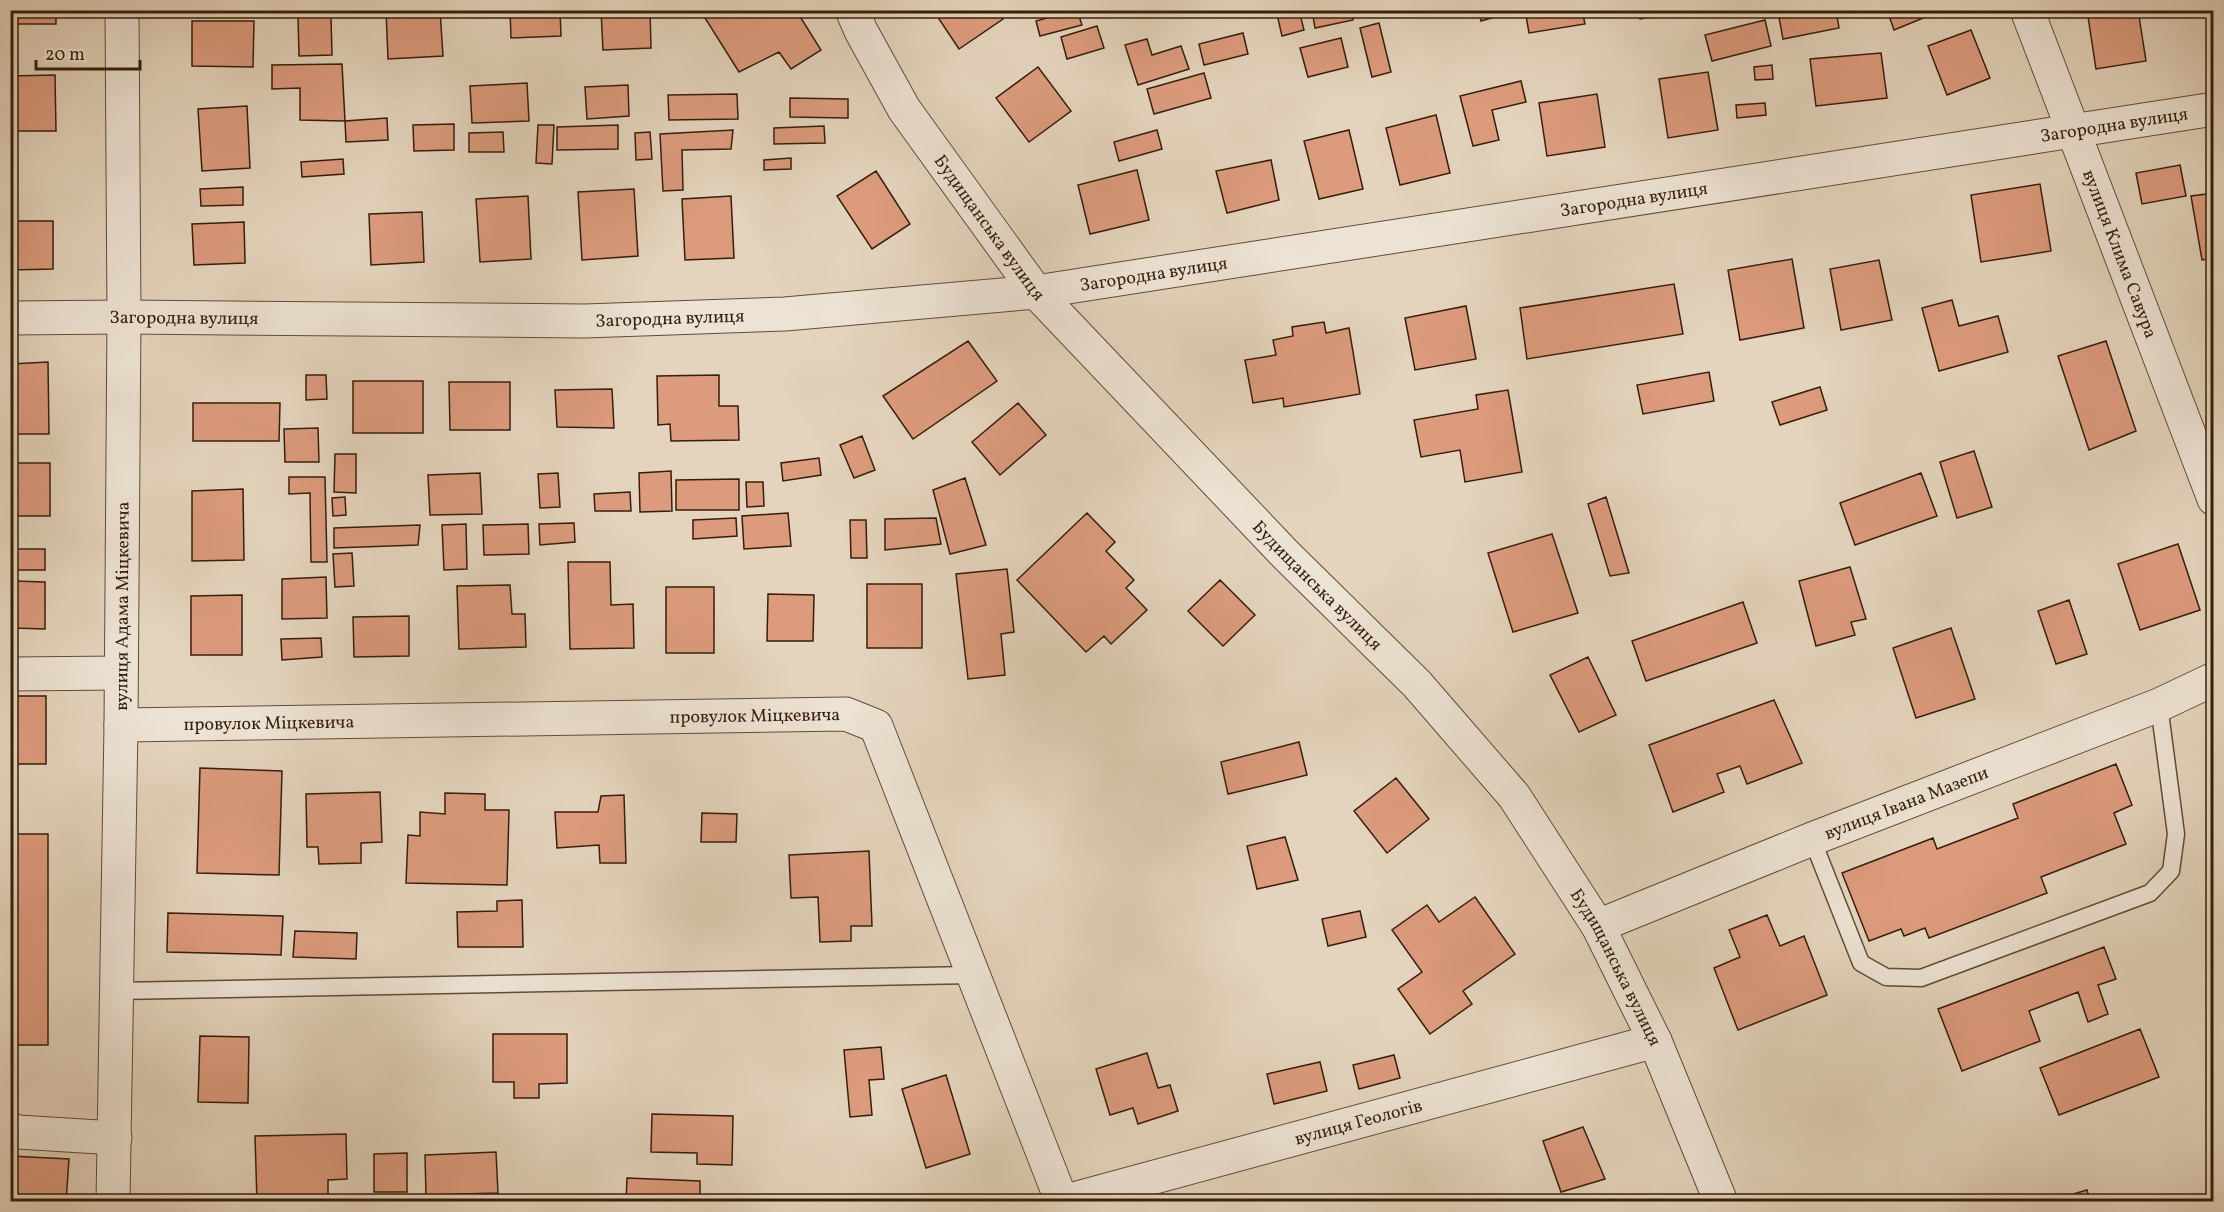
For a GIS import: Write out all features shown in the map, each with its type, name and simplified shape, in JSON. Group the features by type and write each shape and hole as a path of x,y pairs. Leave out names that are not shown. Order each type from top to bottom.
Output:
{"street":[{"name":"вулиця Адама Міцкевича","path":"113,1202 121,725 124,317 122,10"},
{"name":"Будищанська вулиця","path":"852,10 904,109 1036,292 1286,555 1417,684 1514,796 1598,926 1655,1041 1721,1202"},
{"name":"вулиця Клима Савура","path":"2027,10 2214,498"},
{"name":"Загородна вулиця","path":"10,318 585,321 785,314 1036,292 2214,109"},
{"path":"10,674 121,672"},
{"name":"вулиця Івана Мазепи","path":"1598,926 1812,839 2159,705 2214,679"},
{"name":"провулок Міцкевича","path":"121,725 846,714 876,726 1062,1202"},
{"name":"вулиця Геологів","path":"1062,1202 1655,1041"},
{"path":"10,1129 18,1132 115,1138"}],"lane":[{"path":"1812,839 1861,963 1886,977 1921,978 2151,893 2171,871 2176,834 2159,705"},
{"path":"116,991 972,975"}],"building":[{"path":"10,10 56,10 56,24 10,24"},
{"path":"386,10 440,10 443,56 388,59"},
{"path":"510,10 560,10 561,36 511,38"},
{"path":"601,10 650,10 651,48 603,50"},
{"path":"700,10 796,10 821,50 791,69 779,52 739,72"},
{"path":"933,10 997,10 1003,19 959,49"},
{"path":"1077,10 1082,25 1040,36 1036,21"},
{"path":"1276,10 1299,10 1304,30 1282,36"},
{"path":"1312,10 1351,10 1353,20 1315,28"},
{"path":"1478,10 1493,10 1495,17 1481,21"},
{"path":"1525,10 1582,10 1585,24 1529,33"},
{"path":"1639,10 1693,10 1640,19"},
{"path":"1723,10 1760,10 1725,17"},
{"path":"1836,10 1839,28 1783,39 1778,12"},
{"path":"1887,10 1926,10 1928,16 1894,30"},
{"path":"2087,10 2138,10 2146,61 2096,69"},
{"path":"298,17 331,17 332,55 299,56"},
{"path":"1765,20 1771,46 1712,61 1705,35"},
{"path":"192,21 254,21 253,67 192,66"},
{"path":"1379,23 1391,72 1372,77 1360,28"},
{"path":"1097,26 1104,48 1067,59 1061,37"},
{"path":"1971,30 1990,78 1947,95 1928,46"},
{"path":"1243,33 1248,54 1204,65 1199,44"},
{"path":"1341,38 1348,67 1308,77 1300,48"},
{"path":"1147,39 1152,55 1181,46 1189,69 1138,85 1125,45"},
{"path":"1881,53 1887,98 1816,106 1810,59"},
{"path":"342,64 345,121 300,120 300,88 272,89 272,65"},
{"path":"1772,65 1773,79 1755,80 1754,67"},
{"path":"1038,67 1071,111 1029,142 996,98"},
{"path":"1708,72 1718,130 1668,138 1659,79"},
{"path":"1204,73 1211,98 1154,114 1147,89"},
{"path":"55,75 56,131 10,131 10,76"},
{"path":"1521,81 1526,102 1492,110 1499,140 1473,146 1460,96"},
{"path":"527,83 529,121 472,123 470,86"},
{"path":"628,85 629,116 587,119 585,87"},
{"path":"737,94 738,119 669,120 668,95"},
{"path":"1597,94 1605,147 1547,156 1539,103"},
{"path":"790,98 848,99 848,118 790,117"},
{"path":"1765,103 1766,115 1737,118 1736,105"},
{"path":"247,106 250,168 202,171 198,109"},
{"path":"1436,115 1450,173 1400,185 1386,128"},
{"path":"387,118 388,140 346,142 345,121"},
{"path":"454,124 454,150 414,151 413,125"},
{"path":"538,125 554,125 552,164 536,163"},
{"path":"618,125 618,149 557,150 557,127"},
{"path":"824,126 825,143 774,144 774,128"},
{"path":"733,130 731,149 682,150 683,190 663,191 660,134"},
{"path":"1157,130 1162,149 1119,161 1114,142"},
{"path":"1349,130 1363,189 1319,199 1304,141"},
{"path":"503,132 504,152 469,152 469,133"},
{"path":"650,132 652,159 636,160 635,133"},
{"path":"791,158 791,169 764,170 764,160"},
{"path":"343,159 344,174 302,177 301,162"},
{"path":"1271,160 1279,200 1227,213 1216,171"},
{"path":"2180,165 2186,196 2142,204 2136,173"},
{"path":"1137,170 1149,220 1090,234 1078,185"},
{"path":"876,171 910,224 872,249 837,196"},
{"path":"2040,184 2051,251 1981,262 1971,195"},
{"path":"243,187 243,205 201,206 200,189"},
{"path":"634,189 638,256 582,260 578,192"},
{"path":"2214,193 2214,258 2202,260 2191,196"},
{"path":"528,196 531,259 480,262 476,199"},
{"path":"731,196 734,258 685,260 682,199"},
{"path":"422,212 424,262 371,265 369,214"},
{"path":"10,221 53,221 53,269 10,270"},
{"path":"244,222 245,263 194,265 192,224"},
{"path":"1792,259 1804,328 1740,340 1728,270"},
{"path":"1879,260 1892,320 1841,330 1830,269"},
{"path":"1674,284 1683,334 1527,359 1520,308"},
{"path":"1952,300 1959,326 1998,316 2008,352 1939,371 1922,308"},
{"path":"1466,306 1476,359 1415,370 1405,318"},
{"path":"1324,322 1326,333 1349,328 1360,394 1284,407 1283,398 1253,403 1245,360 1276,355 1273,340 1293,336 1292,327"},
{"path":"968,341 997,381 913,439 883,396"},
{"path":"2106,341 2136,431 2089,450 2058,356"},
{"path":"48,362 49,434 10,434 10,364"},
{"path":"1709,372 1714,401 1643,414 1637,385"},
{"path":"306,375 326,375 327,399 306,400"},
{"path":"719,375 719,406 738,406 739,440 671,441 670,424 658,425 657,376"},
{"path":"353,381 423,381 423,433 353,433"},
{"path":"449,382 510,382 510,430 450,430"},
{"path":"1820,387 1827,410 1780,425 1772,402"},
{"path":"612,389 614,428 557,427 555,390"},
{"path":"1508,390 1522,472 1465,482 1460,450 1421,457 1414,420 1478,409 1476,395"},
{"path":"193,403 280,403 279,441 193,441"},
{"path":"1018,403 1046,435 1000,475 972,442"},
{"path":"318,428 319,462 285,462 284,429"},
{"path":"862,436 875,470 854,478 840,445"},
{"path":"1974,451 1992,507 1957,518 1940,462"},
{"path":"335,454 356,454 356,493 334,492"},
{"path":"819,458 821,475 783,481 781,463"},
{"path":"10,463 50,463 50,516 10,516"},
{"path":"671,471 672,511 640,512 639,473"},
{"path":"480,473 482,514 430,515 428,475"},
{"path":"558,473 560,507 540,508 538,474"},
{"path":"1921,473 1937,516 1855,545 1840,503"},
{"path":"289,477 325,477 327,562 311,562 310,493 289,494"},
{"path":"965,478 986,545 950,554 933,490"},
{"path":"739,479 739,510 676,510 676,480"},
{"path":"746,482 763,482 764,506 747,507"},
{"path":"243,489 244,560 192,561 192,491"},
{"path":"630,492 631,511 595,511 594,494"},
{"path":"345,497 346,515 333,516 332,498"},
{"path":"1606,497 1629,573 1610,576 1588,504"},
{"path":"788,513 791,546 744,549 742,516"},
{"path":"1087,513 1115,542 1106,551 1134,580 1126,588 1147,610 1111,644 1104,636 1086,652 1017,580"},
{"path":"736,518 737,536 693,539 693,520"},
{"path":"936,518 941,544 885,550 885,519"},
{"path":"850,520 866,520 867,558 851,558"},
{"path":"574,523 575,542 540,545 539,524"},
{"path":"466,524 467,569 444,570 442,525"},
{"path":"528,524 529,554 484,555 483,525"},
{"path":"420,525 418,545 334,548 334,528"},
{"path":"1552,534 1578,613 1513,632 1488,553"},
{"path":"2178,544 2200,610 2140,630 2118,564"},
{"path":"10,549 45,549 45,570 10,570"},
{"path":"352,553 354,586 335,587 333,554"},
{"path":"568,562 610,562 611,605 633,604 634,648 570,649"},
{"path":"1850,567 1866,619 1851,622 1855,635 1816,646 1799,581"},
{"path":"1007,569 1014,632 1001,634 1005,675 968,679 956,574"},
{"path":"326,577 327,618 282,619 282,579"},
{"path":"1220,580 1255,615 1223,646 1188,611"},
{"path":"13,581 45,582 45,629 13,628"},
{"path":"867,584 922,584 922,648 867,648"},
{"path":"510,585 512,614 525,614 526,647 459,649 457,586"},
{"path":"666,587 714,587 714,653 666,653"},
{"path":"768,594 814,595 813,641 767,641"},
{"path":"242,595 242,655 191,655 191,596"},
{"path":"2069,600 2087,654 2056,664 2038,611"},
{"path":"1743,602 1757,643 1646,681 1632,641"},
{"path":"409,616 409,656 354,657 353,617"},
{"path":"1951,628 1975,699 1916,718 1893,648"},
{"path":"321,638 322,657 282,660 281,639"},
{"path":"1588,657 1616,715 1579,732 1550,675"},
{"path":"10,696 46,696 46,764 10,764"},
{"path":"1774,700 1802,763 1747,784 1740,766 1717,774 1724,792 1673,812 1649,745"},
{"path":"1299,742 1307,775 1228,794 1221,762"},
{"path":"2116,764 2132,805 2114,813 2126,844 2041,877 2047,893 1929,938 1925,928 1904,936 1901,929 1869,941 1842,873 1933,838 1937,849 2018,818 2013,804"},
{"path":"200,768 282,771 279,875 197,873"},
{"path":"1396,778 1429,819 1387,853 1354,811"},
{"path":"380,792 382,842 361,843 361,863 319,864 318,847 307,847 306,794"},
{"path":"445,793 485,794 485,810 509,810 507,885 406,883 408,835 420,836 420,812 445,814"},
{"path":"624,795 626,863 600,863 599,845 557,848 555,812 598,812 601,796"},
{"path":"702,813 737,814 736,842 701,842"},
{"path":"10,834 48,834 48,1045 10,1045"},
{"path":"1285,837 1298,880 1257,889 1247,846"},
{"path":"869,851 872,926 851,926 851,941 820,942 818,897 791,898 789,855"},
{"path":"1475,897 1515,954 1463,991 1472,1004 1430,1034 1398,989 1422,972 1392,930 1427,905 1439,922"},
{"path":"522,900 523,947 458,947 457,912 497,911 497,901"},
{"path":"1360,911 1366,937 1328,946 1322,919"},
{"path":"168,913 283,916 281,955 167,952"},
{"path":"1767,915 1780,946 1804,936 1827,995 1738,1030 1714,968 1740,957 1729,930"},
{"path":"295,931 357,933 356,959 293,957"},
{"path":"2104,947 2116,979 2098,985 2108,1014 2088,1022 2078,992 2029,1011 2040,1041 1962,1071 1938,1009"},
{"path":"2140,1029 2159,1077 2059,1115 2040,1068"},
{"path":"493,1034 567,1034 567,1083 539,1084 539,1098 514,1098 514,1082 493,1082"},
{"path":"200,1036 249,1037 248,1103 198,1102"},
{"path":"881,1047 884,1079 869,1080 872,1115 850,1117 844,1050"},
{"path":"1147,1053 1158,1088 1170,1085 1178,1111 1138,1124 1133,1108 1110,1115 1096,1069"},
{"path":"1394,1055 1400,1078 1359,1089 1353,1065"},
{"path":"1320,1062 1327,1091 1274,1104 1267,1074"},
{"path":"946,1075 970,1154 926,1168 902,1089"},
{"path":"652,1114 733,1116 732,1165 697,1164 697,1153 651,1152"},
{"path":"1583,1127 1605,1179 1561,1192 1543,1141"},
{"path":"346,1134 347,1179 328,1180 328,1202 257,1202 255,1136"},
{"path":"496,1152 498,1193 426,1195 425,1155"},
{"path":"407,1153 407,1192 374,1192 374,1154"},
{"path":"10,1156 69,1159 66,1202 10,1202"},
{"path":"627,1178 700,1181 700,1202 626,1202"},
{"path":"2087,1190 2090,1202 2046,1202"}]}
